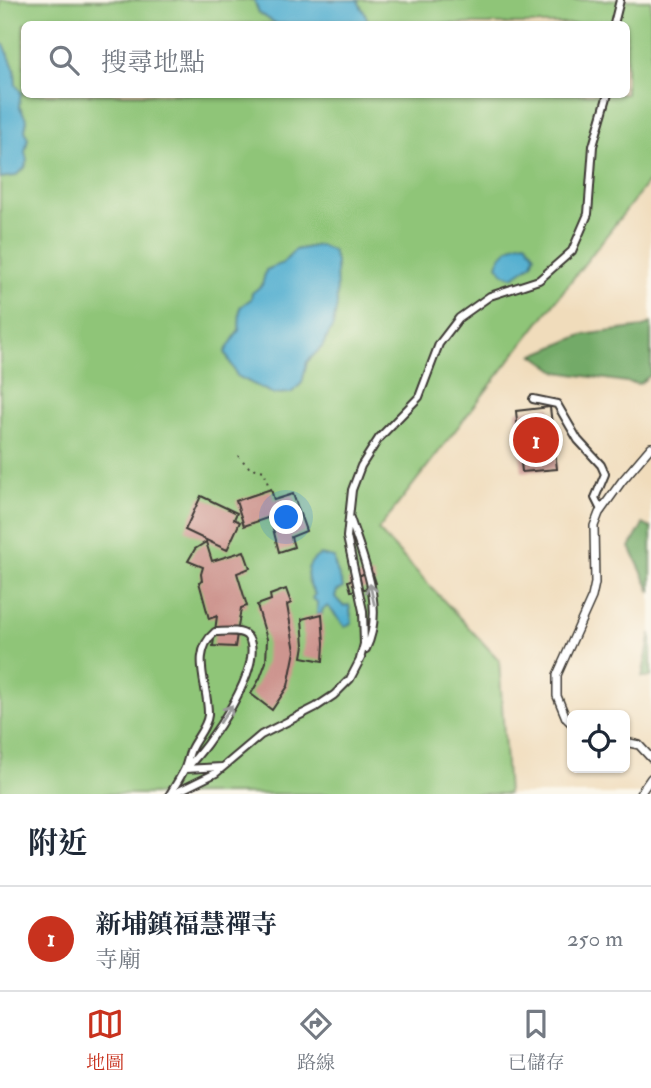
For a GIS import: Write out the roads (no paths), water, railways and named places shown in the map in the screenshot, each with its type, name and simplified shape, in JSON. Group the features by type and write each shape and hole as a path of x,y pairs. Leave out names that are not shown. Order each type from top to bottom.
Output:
{"street":[{"path":"615,21 620,0"},
{"path":"360,659 364,644 363,611 347,537 352,491 360,466 379,438 419,397 439,344 459,318 490,296 539,280 572,251 588,214 593,146 607,98"},
{"path":"533,399 557,404 578,440 601,466 605,474 595,498 601,510"},
{"path":"567,719 556,696 557,675 592,597 595,583 594,526 601,510 651,447"},
{"path":"172,794 216,772 261,735 316,708 334,695 349,679 372,637 374,603 349,514"},
{"path":"172,794 190,751 208,719 201,653 207,639 215,632 238,632 246,636 252,650 247,676 234,702 196,759 185,768"},
{"path":"630,743 639,745 651,758"},
{"path":"185,768 222,767"},
{"path":"640,794 651,778"}],"water":[{"path":"254,0 358,0 368,21 272,21 259,13"},
{"path":"0,42 5,46 15,70 16,85 21,92 19,106 27,120 25,130 28,138 25,168 15,176 0,178"},
{"path":"526,242 535,255 532,264 513,277 504,274 497,265 501,256 512,246"},
{"path":"319,245 333,251 336,262 337,305 333,326 322,347 307,362 302,383 291,393 273,394 237,376 225,352 239,330 240,307 251,299 252,293 262,285 266,270 283,263 295,250"},
{"path":"320,555 334,558 343,588 337,591 335,597 343,606 349,605 352,622 345,627 328,606 322,610 322,614 317,615 317,602 312,598 315,594 307,572 311,563"}],"place":[{"name":"新埔鎮福慧禪寺","path":"536,440"}]}
